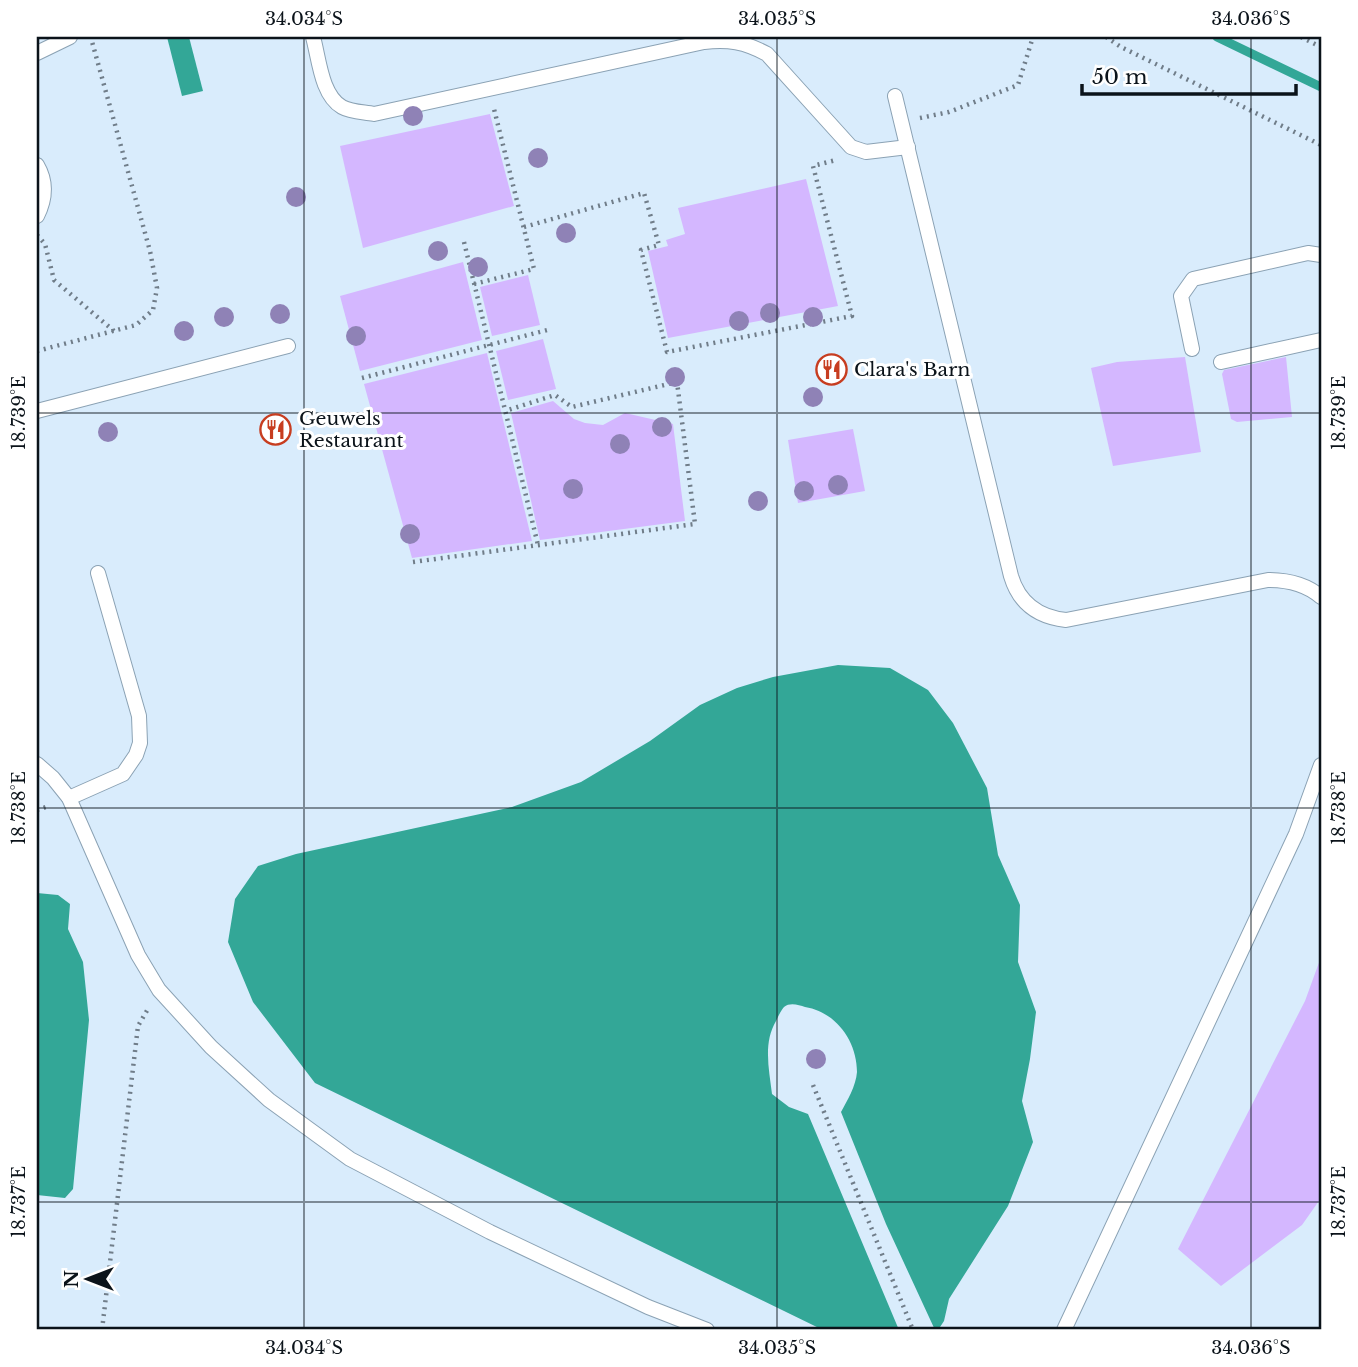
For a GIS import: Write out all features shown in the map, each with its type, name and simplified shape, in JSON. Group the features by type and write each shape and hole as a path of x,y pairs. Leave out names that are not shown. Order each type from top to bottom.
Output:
{"lane":[{"path":"37,53 70,37"},
{"path":"313,37 327,89 341,107 374,114 704,42 736,41 766,54 851,147 866,152 908,147"},
{"path":"895,96 1011,576 1020,597 1038,613 1066,620 1268,580 1285,580 1301,585 1321,597"},
{"path":"37,165 43,178 44,191 43,204 37,216"},
{"path":"1192,349 1181,296 1193,279 1308,253 1321,255"},
{"path":"1221,362 1321,340"},
{"path":"37,411 288,346"},
{"path":"69,798 123,774 136,755 140,743 139,716 98,573"},
{"path":"37,764 69,798 138,955 159,990 211,1047 269,1100 350,1159 490,1232 648,1307 707,1330"},
{"path":"1064,1330 1296,834 1321,765"}],"path":[{"path":"37,351 136,325 153,310 157,288 150,251 91,37"},
{"path":"902,121 949,112 1018,85 1033,37"},
{"path":"1106,37 1121,47 1321,145"},
{"path":"1301,37 1321,47"},
{"path":"474,284 534,269 489,89"},
{"path":"523,227 644,193 659,245 642,250 667,352 852,316 813,166 866,152"},
{"path":"464,242 538,545"},
{"path":"46,243 54,280 114,331"},
{"path":"362,378 551,330"},
{"path":"413,562 695,524 677,382 572,407 555,395 505,411"},
{"path":"102,1330 138,1026 159,990"},
{"path":"813,1085 913,1330"}],"shaded area":[{"path":"167,37 189,37 203,91 182,96"},
{"path":"490,114 514,206 363,248 340,146"},
{"path":"806,179 838,306 668,338 648,251 668,246 666,240 685,234 678,208"},
{"path":"463,262 482,340 360,371 340,296"},
{"path":"528,275 540,325 492,336 480,287"},
{"path":"543,339 556,389 508,400 496,351"},
{"path":"487,353 532,541 412,558 364,384"},
{"path":"1185,357 1201,452 1113,466 1091,368 1117,362"},
{"path":"1286,357 1292,417 1237,422 1231,419 1222,374 1224,370"},
{"path":"553,401 574,419 585,423 603,425 625,413 673,424 685,521 540,540 511,413"},
{"path":"853,429 865,491 798,503 788,440"},
{"path":"838,665 890,668 928,690 953,723 987,788 998,855 1020,905 1018,962 1036,1012 1022,1101 1033,1142 1008,1206 949,1299 944,1321 938,1330 935,1330 886,1224 841,1112 851,1093 857,1072 853,1049 843,1030 816,1010 786,1005 772,1029 768,1047 772,1094 789,1107 808,1114 899,1330 823,1330 315,1083 253,1002 228,942 235,899 258,866 296,854 512,807 581,782 650,741 700,705 737,688 773,677"},
{"path":"37,893 58,895 70,904 68,929 83,962 89,1020 73,1189 65,1198 37,1195"},
{"path":"1321,957 1321,1198 1302,1225 1221,1286 1178,1249 1305,1001"}],"waterway":[{"path":"1217,37 1321,87"}],"place":[{"name":"Clara's Barn","path":"831,369"},
{"name":"Geuwels Restaurant","path":"276,429"}]}
